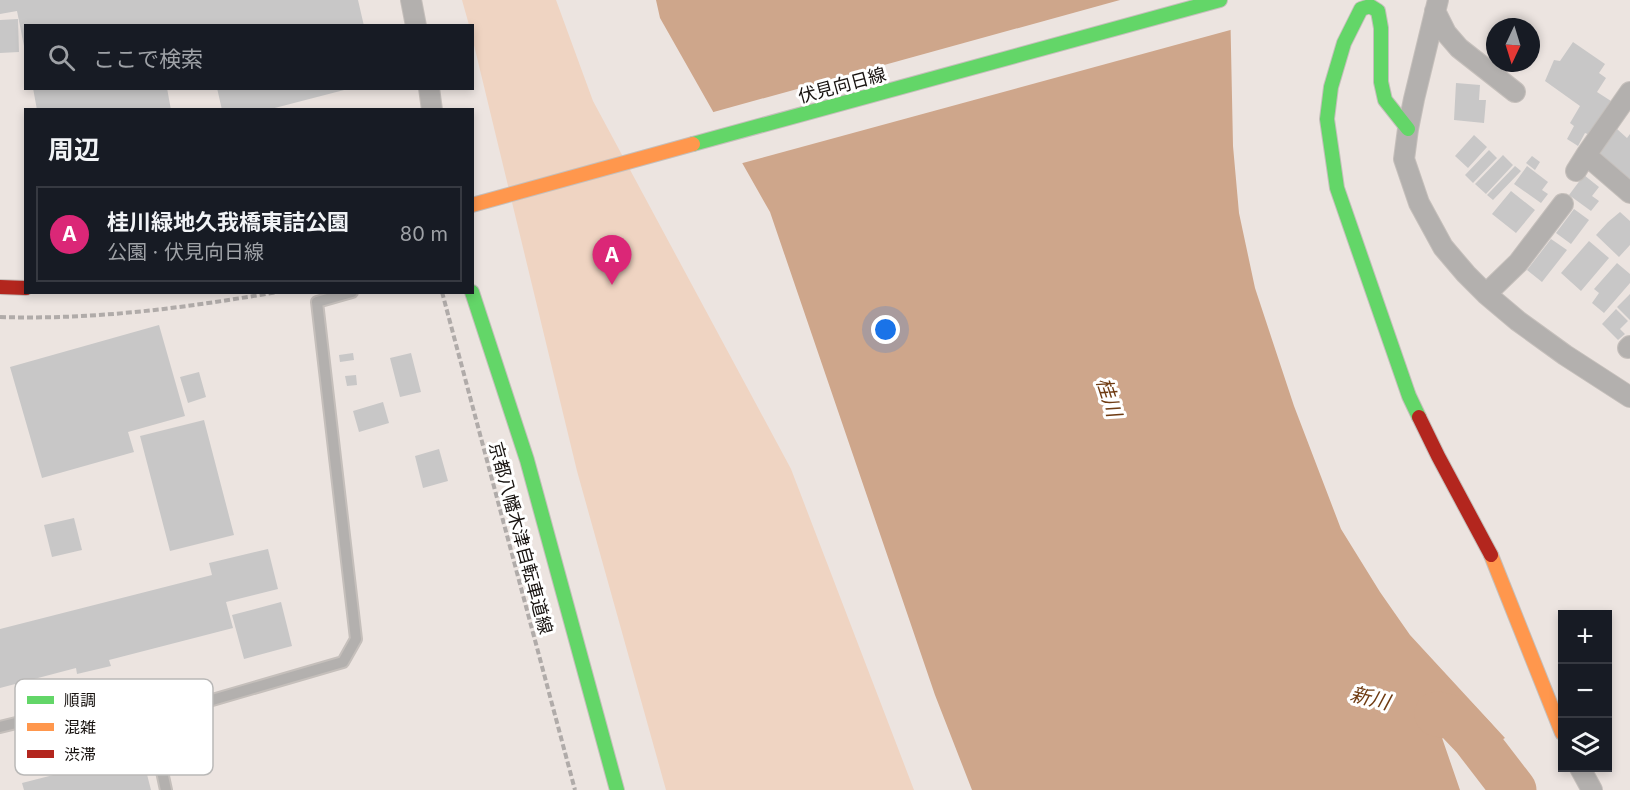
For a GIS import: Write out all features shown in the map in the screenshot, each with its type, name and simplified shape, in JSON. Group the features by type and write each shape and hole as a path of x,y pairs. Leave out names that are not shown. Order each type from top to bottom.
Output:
{"street":[{"path":"411,0 416,24"},
{"name":"伏見向日線","path":"474,204 1220,0"},
{"path":"1437,5 1446,33 1459,48 1515,92"},
{"path":"1437,5 1420,70 1404,159 1419,203 1443,247 1486,294 1518,321 1565,355 1630,397"},
{"path":"1408,129 1386,100 1381,82 1381,28 1378,11 1370,6 1361,9 1344,43 1330,87 1327,119 1337,188 1408,396 1491,556 1558,721"},
{"path":"429,90 432,108"},
{"path":"1630,92 1581,163 1630,194"},
{"path":"1486,294 1518,264 1563,204"},
{"path":"0,287 24,288"},
{"path":"473,294 527,460 617,790"},
{"path":"1582,772 1592,790"}],"lane":[{"path":"213,700 343,662 356,639 317,302 345,294"},
{"path":"0,727 15,723"},
{"path":"163,775 166,790"}],"path":[{"path":"0,317 123,314 264,294"},
{"name":"京都八幡木津自転車道線","path":"443,294 575,790"}],"shaded area":[{"path":"462,0 556,0 593,101 791,469 914,790 666,790 577,471 474,45 474,24 469,24"}],"water":[{"name":"桂川","path":"656,0 1230,0 1233,146 1239,213 1255,288 1294,406 1341,529 1380,592 1410,635 1505,738 1470,757 1454,731 1440,732 1460,790 972,790 935,695 770,212 660,18"}],"pier":[{"path":"1120,0 1233,0 1234,29 739,164 710,113"}],"building":[{"path":"0,0 358,0 364,24 24,24 24,46 17,11 0,14"},
{"path":"18,19 19,52 0,53 0,20"},
{"path":"1573,42 1605,64 1599,73 1606,78 1597,92 1611,101 1590,135 1585,133 1578,146 1567,139 1574,126 1570,123 1580,106 1545,81 1554,60 1560,61"},
{"path":"1456,83 1480,85 1479,100 1486,100 1484,123 1454,120"},
{"path":"33,90 167,90 171,108 37,108"},
{"path":"217,90 344,90 275,108 222,108"},
{"path":"1617,129 1627,138 1630,134 1630,180 1597,154"},
{"path":"1474,135 1487,147 1468,168 1455,156"},
{"path":"1489,150 1497,158 1473,183 1465,175"},
{"path":"1503,155 1513,165 1486,194 1475,184"},
{"path":"1532,156 1540,162 1535,170 1526,163"},
{"path":"1515,166 1521,171 1493,200 1487,195"},
{"path":"1527,166 1548,182 1542,190 1548,194 1541,203 1514,184"},
{"path":"1584,175 1599,187 1592,196 1599,201 1591,211 1569,195"},
{"path":"1511,191 1535,210 1516,233 1492,214"},
{"path":"1574,209 1589,220 1571,244 1556,233"},
{"path":"1620,212 1630,221 1630,245 1619,257 1596,235"},
{"path":"1551,239 1567,250 1542,282 1527,270"},
{"path":"1589,241 1609,258 1581,291 1561,273"},
{"path":"1617,263 1630,274 1630,283 1604,313 1592,303 1599,293 1594,289"},
{"path":"1630,294 1630,320 1617,307"},
{"path":"1616,309 1628,321 1620,329 1625,334 1618,340 1602,324"},
{"path":"159,325 185,416 128,432 134,452 42,478 10,367"},
{"path":"353,353 354,360 340,362 339,355"},
{"path":"411,353 421,392 400,397 390,358"},
{"path":"199,372 206,397 188,403 180,377"},
{"path":"356,375 357,385 347,386 345,376"},
{"path":"383,402 389,423 359,432 353,411"},
{"path":"204,420 234,535 170,551 140,436"},
{"path":"439,449 448,481 423,488 415,456"},
{"path":"74,518 82,550 52,557 44,525"},
{"path":"268,549 278,589 226,602 233,628 109,660 111,666 77,674 76,668 34,679 15,679 15,684 0,688 0,629 212,575 209,563"},
{"path":"281,602 292,646 244,659 232,615"},
{"path":"53,775 147,775 151,790 24,790 22,783"}],"waterway":[{"name":"新川","path":"1437,714 1455,718 1474,738 1514,790"}],"traffic: fast":[{"path":"693,144 1220,0"},
{"path":"1408,129 1385,100 1381,82 1381,28 1378,11 1370,6 1361,9 1344,43 1331,87 1327,119 1337,188 1409,396 1419,417"},
{"path":"473,294 527,460 617,790"}],"traffic: slow":[{"path":"474,204 693,144"},
{"path":"1491,555 1558,723"}],"traffic: jam":[{"path":"0,287 24,288"},
{"path":"1419,417 1491,555"}],"place":[{"name":"桂川緑地久我橋東詰公園","path":"612,285"}]}
